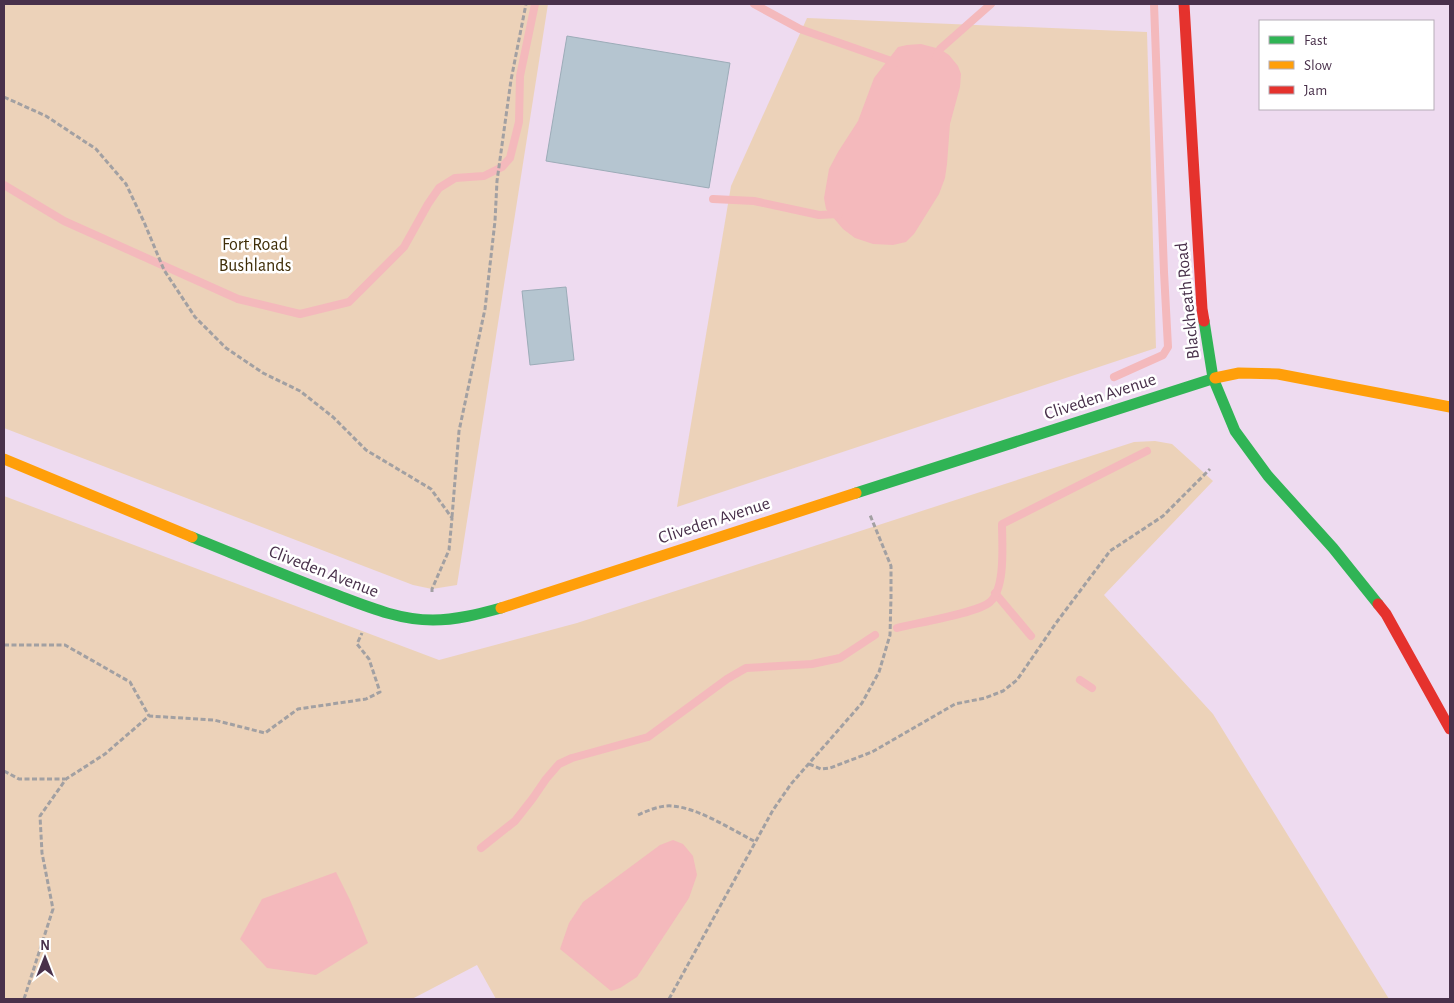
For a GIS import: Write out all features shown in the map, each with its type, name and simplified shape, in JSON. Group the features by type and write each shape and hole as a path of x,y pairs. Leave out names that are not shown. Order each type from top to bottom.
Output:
{"street":[{"name":"Blackheath Road","path":"1184,4 1202,309 1214,378 1235,431 1268,476 1333,548 1386,614 1450,729"},
{"name":"Cliveden Avenue","path":"4,459 295,580 374,609 407,618 433,620 454,619 501,608 1214,378 1239,373 1278,374 1450,407"}],"path":[{"path":"433,620 432,589 450,550 459,431 485,309 495,221 497,181 511,80 526,4"},
{"path":"4,97 46,116 96,149 126,184 164,270 195,317 226,348 263,373 300,391 333,417 366,450 431,489 452,518"},
{"path":"809,764 821,769 830,768 872,752 955,704 985,698 1003,691 1017,680 1056,623 1110,551 1163,516 1210,469"},
{"path":"669,999 773,810 791,784 862,703 879,672 890,635 891,566 861,492"},
{"path":"24,999 54,909 42,853 40,816 66,779 105,754 148,716 214,720 266,733 298,709 366,699 380,692 369,659 357,644 374,609"},
{"path":"4,645 65,645 130,682 148,716"},
{"path":"4,771 19,779 66,779"},
{"path":"638,815 653,808 672,806 698,812 756,842"}],"green space":[{"name":"Fort Road Bushlands","path":"4,4 548,4 457,585 432,589 413,585 4,428"},
{"path":"807,18 1147,32 1156,348 677,507 731,186"},
{"path":"1155,441 1172,444 1213,481 1104,595 1213,714 1389,999 496,999 477,965 412,999 4,999 4,496 439,660 577,623 1134,442"}],"shaded area":[{"path":"921,44 940,49 949,55 958,66 961,74 960,87 950,124 945,178 939,194 914,234 906,242 893,245 873,244 855,238 843,229 826,209 824,198 829,169 858,121 874,78 898,47"},
{"path":"673,840 683,844 693,856 697,875 689,898 637,977 620,988 611,991 560,949 569,923 583,902 660,845"},
{"path":"336,872 368,943 316,975 267,968 240,939 262,899"}],"building":[{"path":"567,36 730,63 709,188 546,161"},
{"path":"566,287 574,360 530,365 522,291"}],"waterway":[{"path":"4,185 64,221 238,299 300,314 349,302 404,247 439,188 455,178 484,176 502,167 510,158 519,122 520,76 535,4"},
{"path":"754,4 800,29 897,63"},
{"path":"936,58 940,49 991,4"},
{"path":"1114,377 1163,355 1168,347 1154,4"},
{"path":"713,199 754,201 819,215 839,214"},
{"path":"897,628 960,614 990,602 999,587 1001,576 1002,524 1147,451"},
{"path":"995,593 1031,636"},
{"path":"481,848 515,821 559,764 572,758 648,737 727,679 746,668 812,664 840,658 875,635"},
{"path":"1080,680 1092,688"}],"traffic: fast":[{"path":"1204,321 1213,378 1235,431 1268,476 1333,548 1378,604"},
{"path":"856,493 1215,378"},
{"path":"192,537 370,608 407,618 442,620 501,608"}],"traffic: slow":[{"path":"1215,378 1239,373 1278,374 1450,407"},
{"path":"4,459 192,537"},
{"path":"501,608 856,493"}],"traffic: jam":[{"path":"1184,4 1204,321"},
{"path":"1378,604 1386,614 1450,729"}]}
